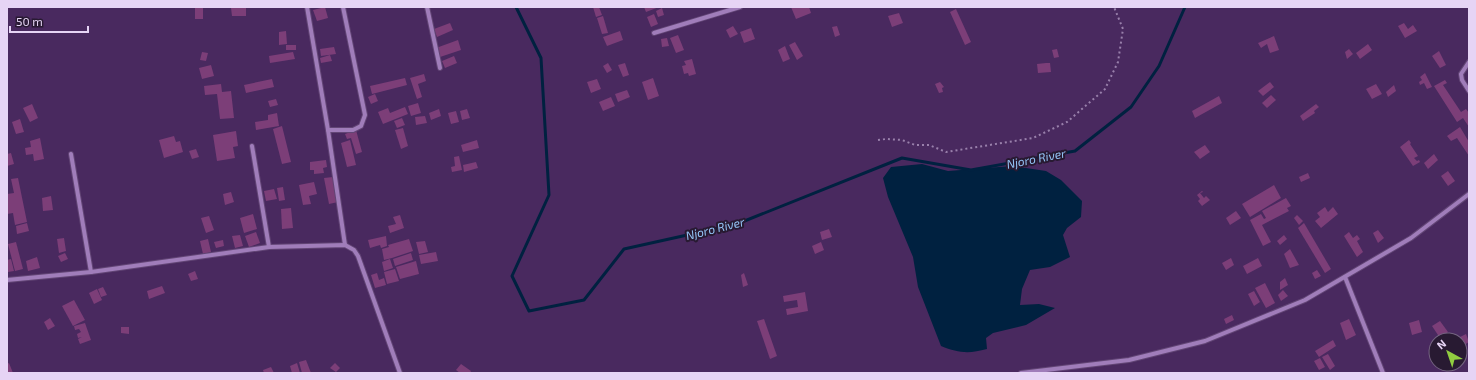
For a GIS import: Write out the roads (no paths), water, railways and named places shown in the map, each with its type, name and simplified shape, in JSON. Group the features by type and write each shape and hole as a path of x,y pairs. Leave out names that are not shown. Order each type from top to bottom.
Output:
{"street":[{"path":"307,7 328,130 345,245"},
{"path":"328,130 353,130 361,126 364,122 365,115 343,7"},
{"path":"427,7 440,68"},
{"path":"654,33 740,7"},
{"path":"1469,62 1461,74 1462,80 1469,92"},
{"path":"252,146 269,247"},
{"path":"71,154 91,272"},
{"path":"1023,373 1129,360 1205,341 1305,300 1410,238 1469,194"},
{"path":"7,280 91,272 269,247 345,245 351,247 356,253 400,373"},
{"path":"1345,277 1383,373"}],"water":[{"path":"922,164 948,171 1012,166 1046,171 1061,180 1082,201 1081,217 1067,228 1063,235 1070,257 1050,267 1030,270 1022,289 1020,305 1039,304 1055,308 1026,325 993,333 986,338 987,349 975,352 964,352 941,346 918,287 913,257 888,197 883,178 891,167"}],"waterway":[{"name":"Njoro River","path":"516,7 541,58 549,195 512,276 529,311 584,300 624,249 737,224 902,158 971,170 1075,151 1131,107 1159,66 1185,7"}]}
